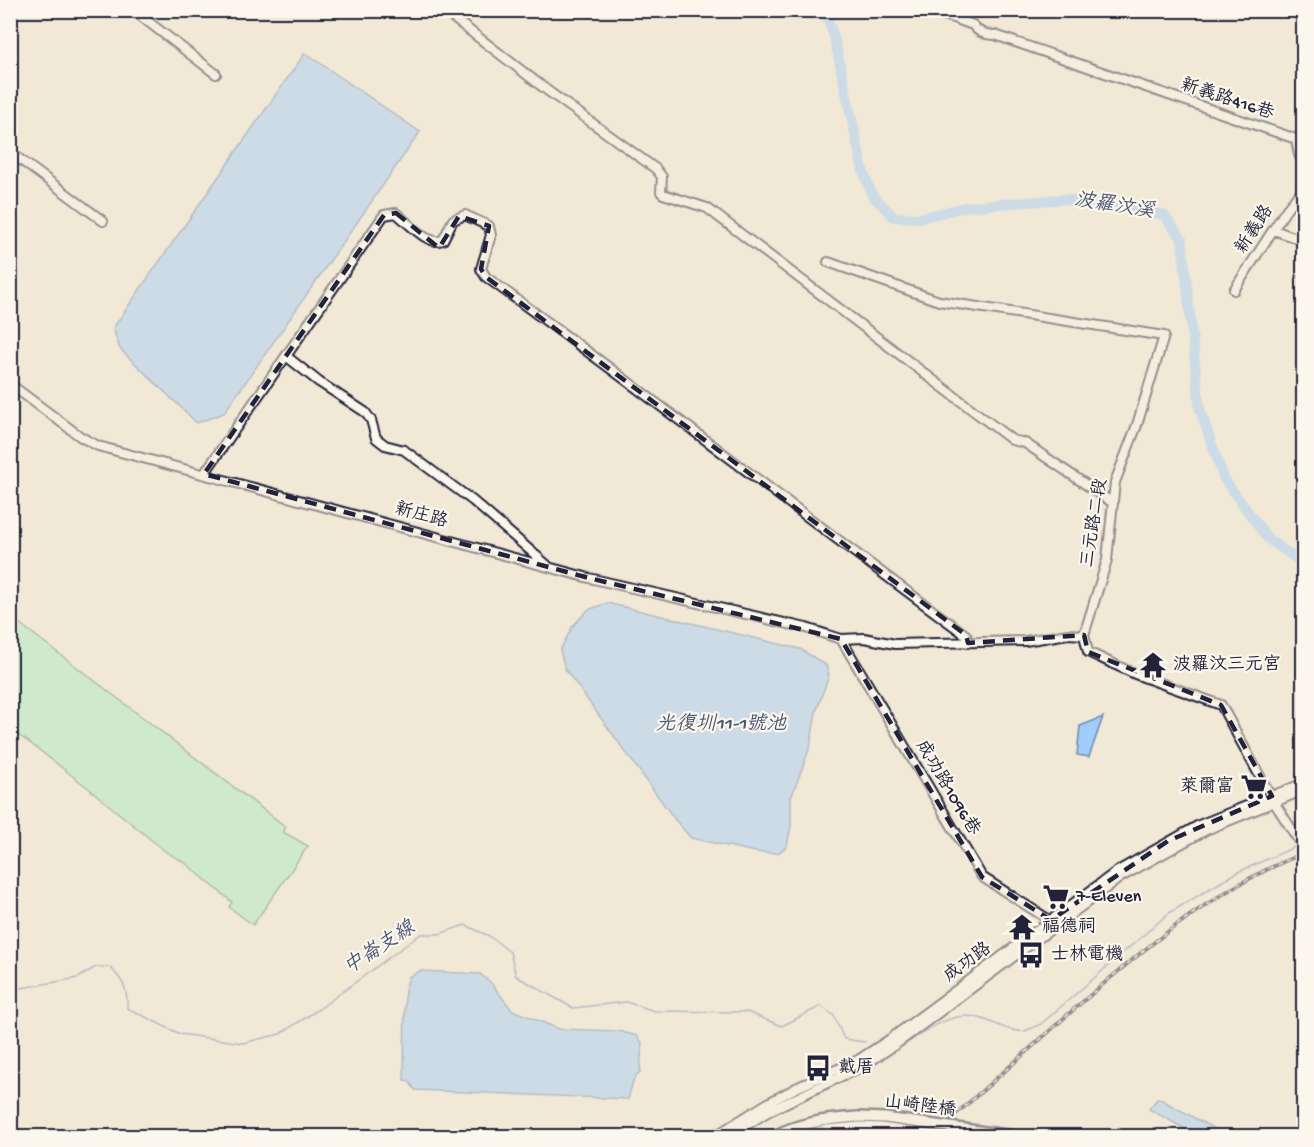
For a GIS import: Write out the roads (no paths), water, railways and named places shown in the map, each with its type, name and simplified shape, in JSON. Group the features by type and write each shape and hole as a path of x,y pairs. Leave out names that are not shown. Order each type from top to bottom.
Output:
{"main road":[{"name":"山崎陸橋","path":"774,1137 801,1125 858,1117 885,1118 1014,1137"},
{"name":"山崎陸橋","path":"799,1137 827,1130 859,1127 881,1128 937,1137"}],"street":[{"path":"133,10 216,74"},
{"path":"443,10 548,91 656,169 662,177 661,192 663,194 707,208 1012,440 1025,442 1113,503"},
{"name":"新義路416巷","path":"931,10 973,25 976,30 986,35 995,35 1296,139 1299,155 1304,161"},
{"path":"10,152 103,221"},
{"name":"新義路","path":"1234,290 1286,210 1304,188"},
{"path":"204,474 384,216 396,213 430,240 438,242 443,240 453,220 465,216 489,226 491,235 481,269 486,277 668,410 966,635 968,643"},
{"path":"1274,230 1304,241"},
{"name":"三元路二段","path":"828,262 939,301 1164,336 1137,425 1115,482 1107,560 1084,635"},
{"path":"286,356 319,382 365,412 371,420 376,438 384,445 404,450 472,501 549,566"},
{"name":"新庄路","path":"10,384 81,437 99,446 589,578 806,628 841,639 864,638 895,644 968,643 1025,641 1068,634 1084,635"},
{"path":"1084,635 1088,652 1135,674 1221,705 1273,799 1301,844"},
{"name":"成功路1096巷","path":"841,639 982,877 1053,923"},
{"name":"成功路","path":"716,1137 777,1098 858,1060 1121,878 1206,830 1304,783"},
{"name":"成功路","path":"1273,799 1304,790"},
{"name":"成功路","path":"729,1137 769,1111 863,1066 896,1045 1053,923"}],"water":[{"path":"305,53 420,132 224,413 197,423 120,349 113,328"},
{"name":"光復圳11-1號池","path":"607,603 800,649 826,665 829,675 816,712 810,747 791,798 791,826 787,846 778,853 755,852 691,838 676,821 565,669 560,650 573,626 588,610"},
{"path":"1103,717 1089,757 1077,755 1080,726"},
{"path":"420,971 480,974 491,983 512,1010 559,1029 618,1031 637,1036 642,1043 640,1072 633,1081 628,1099 415,1090 409,1081 404,1080 405,990 409,977"},
{"path":"1158,1098 1215,1129 1211,1136 1198,1136 1149,1109"}],"waterway":[{"name":"波羅汶溪","path":"825,10 834,37 863,171 872,195 894,217 920,218 965,207 1063,199 1164,215 1182,239 1200,410 1224,479 1268,539 1304,564"},
{"path":"903,1046 932,1027 957,1017 973,1016 1017,1031 1041,1024 1169,913 1238,872 1297,846"},
{"name":"中崙支線","path":"10,990 78,978 96,967 110,967 124,985 127,1008 180,1034 243,1043 280,1034 319,1009 421,934 439,934 465,925 489,936 510,952 516,976 573,1008 626,1002 655,1011 747,1012 782,1026 821,1006 834,1016 844,1039 865,1042"}],"railway":[{"path":"931,1136 1091,994 1148,947 1207,904 1238,885 1304,853"}],"place":[{"name":"波羅汶三元宮","path":"1153,665"},
{"name":"萊爾富","path":"1254,787"},
{"name":"7-Eleven","path":"1056,897"},
{"name":"福德祠","path":"1022,927"},
{"name":"士林電機","path":"1031,955"},
{"name":"戴厝","path":"818,1068"}]}
